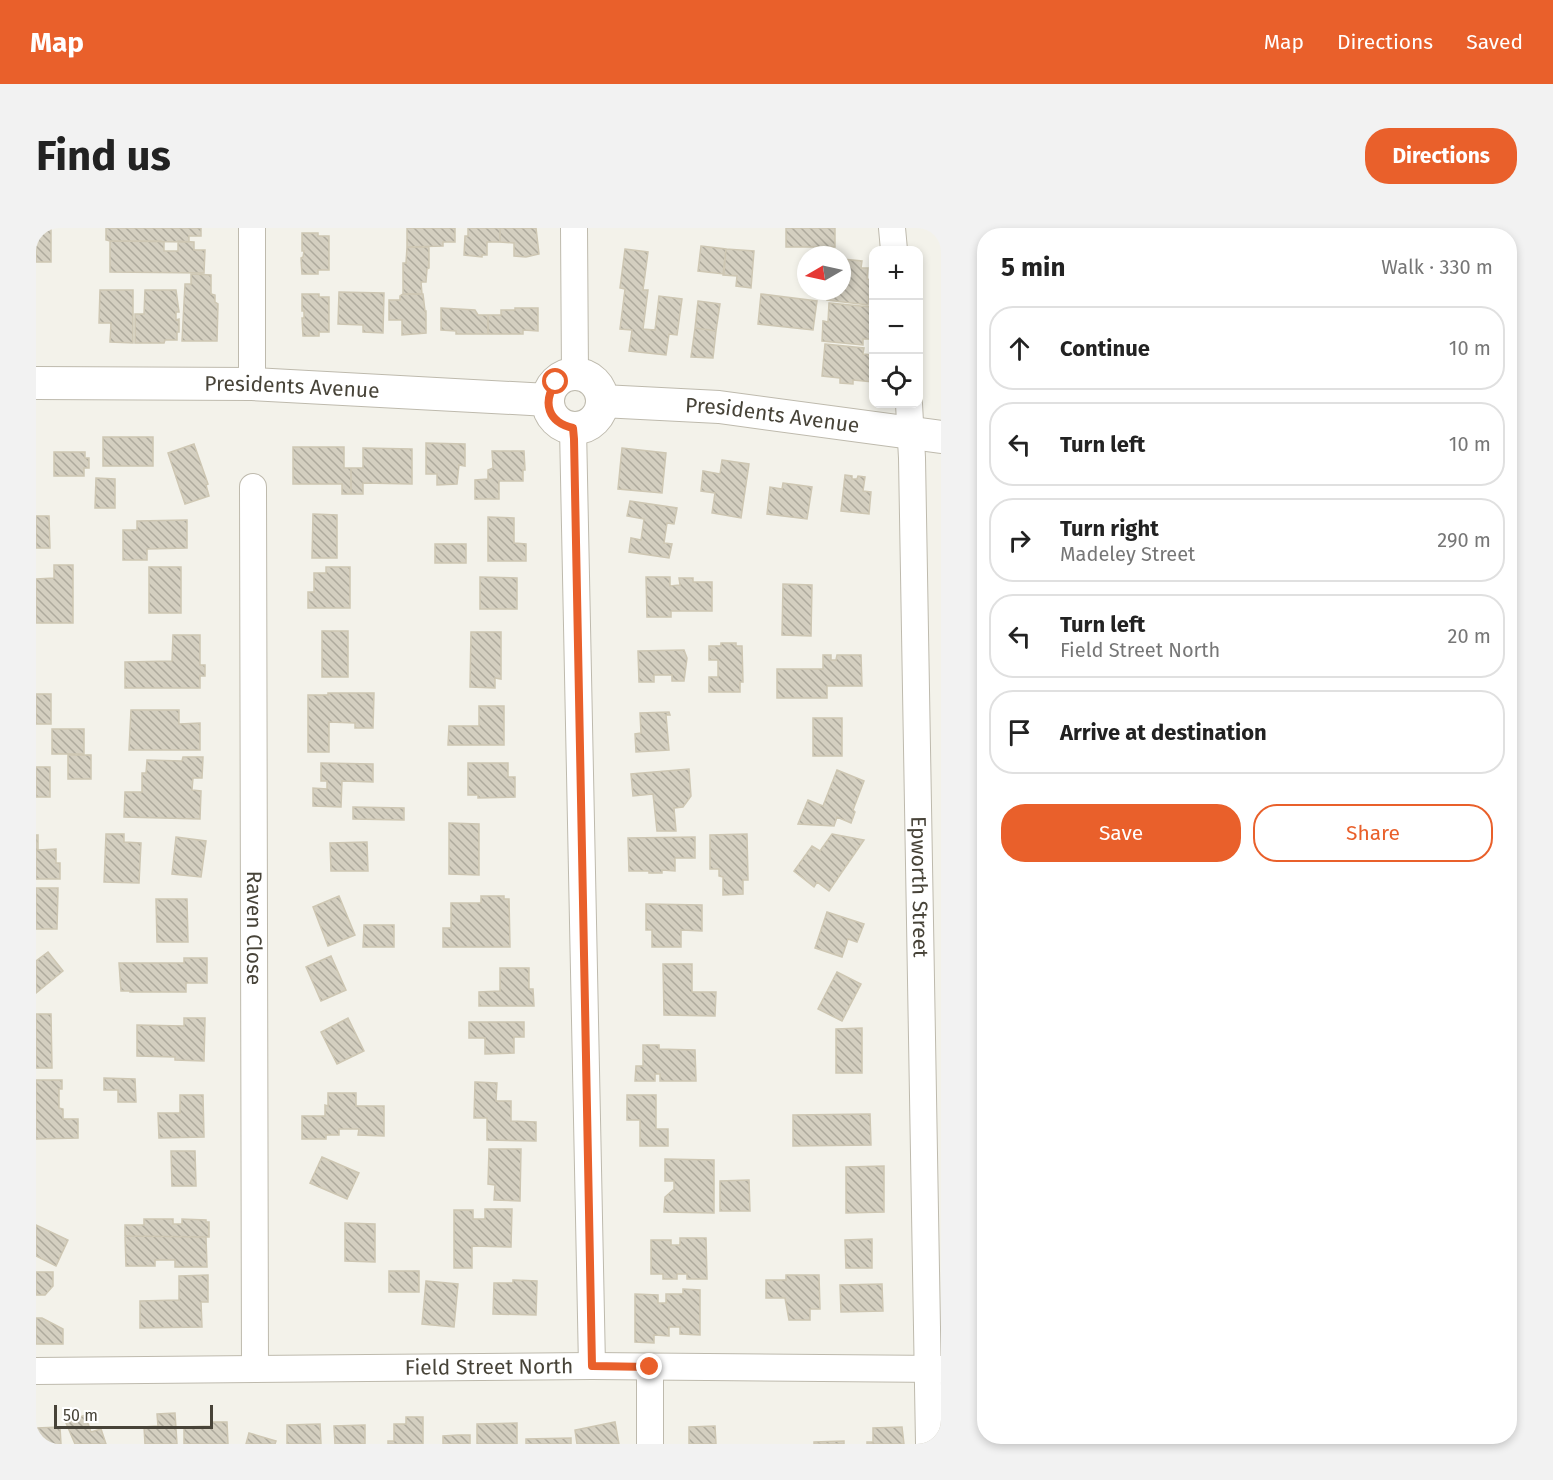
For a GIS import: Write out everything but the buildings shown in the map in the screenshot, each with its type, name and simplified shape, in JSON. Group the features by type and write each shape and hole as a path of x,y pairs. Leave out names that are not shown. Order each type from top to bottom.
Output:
{"street":[{"path":"252,228 252,384"},
{"path":"574,228 575,374"},
{"path":"892,228 894,246"},
{"path":"575,374 585,376 594,382 600,391 602,401 600,411 594,420 584,426 573,428 555,419 550,411 548,400 550,390 556,382 565,376 575,374"},
{"name":"Presidents Avenue","path":"36,383 252,384 548,400"},
{"name":"Presidents Avenue","path":"602,401 719,407 920,424"},
{"name":"Epworth Street","path":"920,424 934,1369 929,1444"},
{"path":"573,428 592,1366"},
{"name":"Raven Close","path":"253,488 255,1370"},
{"name":"Field Street North","path":"36,1371 592,1366 934,1369"},
{"path":"650,1367 650,1444"}],"route":[{"path":"556,382 550,390 548,400 550,411 563,425 573,428 574,439 592,1366 650,1367"}]}
